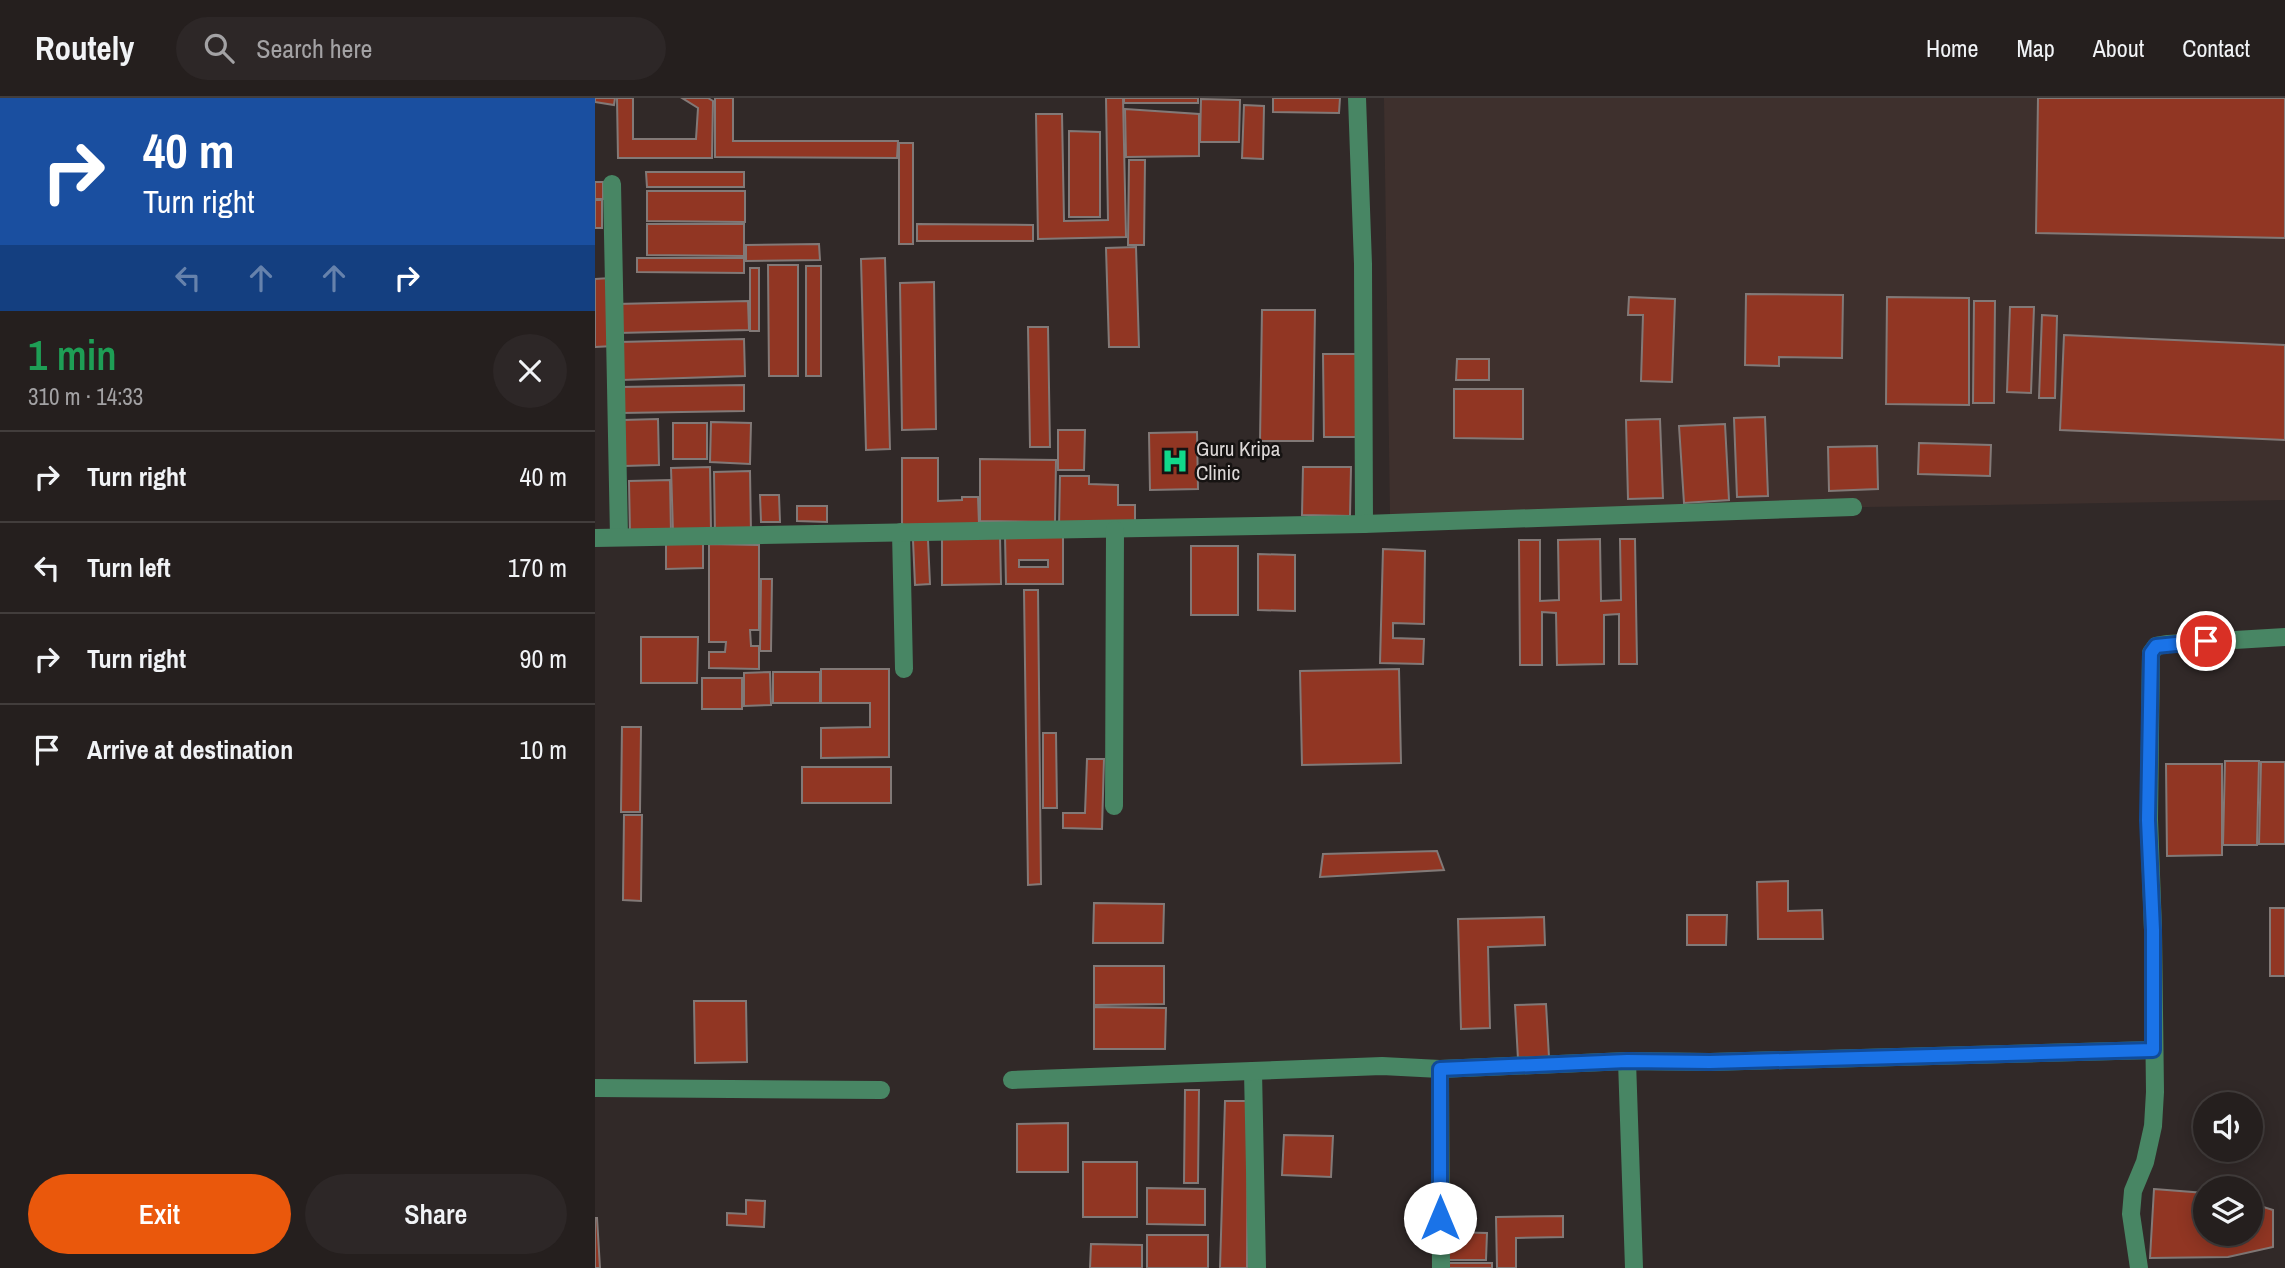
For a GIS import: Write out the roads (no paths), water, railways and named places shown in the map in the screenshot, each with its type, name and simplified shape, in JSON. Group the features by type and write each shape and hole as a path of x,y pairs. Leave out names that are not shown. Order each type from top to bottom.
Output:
{"street":[{"path":"1357,98 1363,264 1364,524"},
{"path":"612,184 619,537"},
{"path":"595,538 1115,530 1853,508"},
{"path":"1114,806 1115,530"},
{"path":"901,532 904,669"},
{"path":"2139,1268 2131,1214 2133,1191 2145,1163 2153,1126 2155,1092 2153,930 2148,820 2151,653 2156,646 2168,644 2285,637"},
{"path":"1012,1080 1382,1066 1440,1069 1627,1061 1710,1062 2153,1050"},
{"path":"1627,1061 1634,1268"},
{"path":"1440,1069 1441,1268"},
{"path":"1253,1071 1257,1268"},
{"path":"595,1088 881,1090"}],"place":[{"name":"Guru Kripa Clinic","path":"1175,461"}]}
